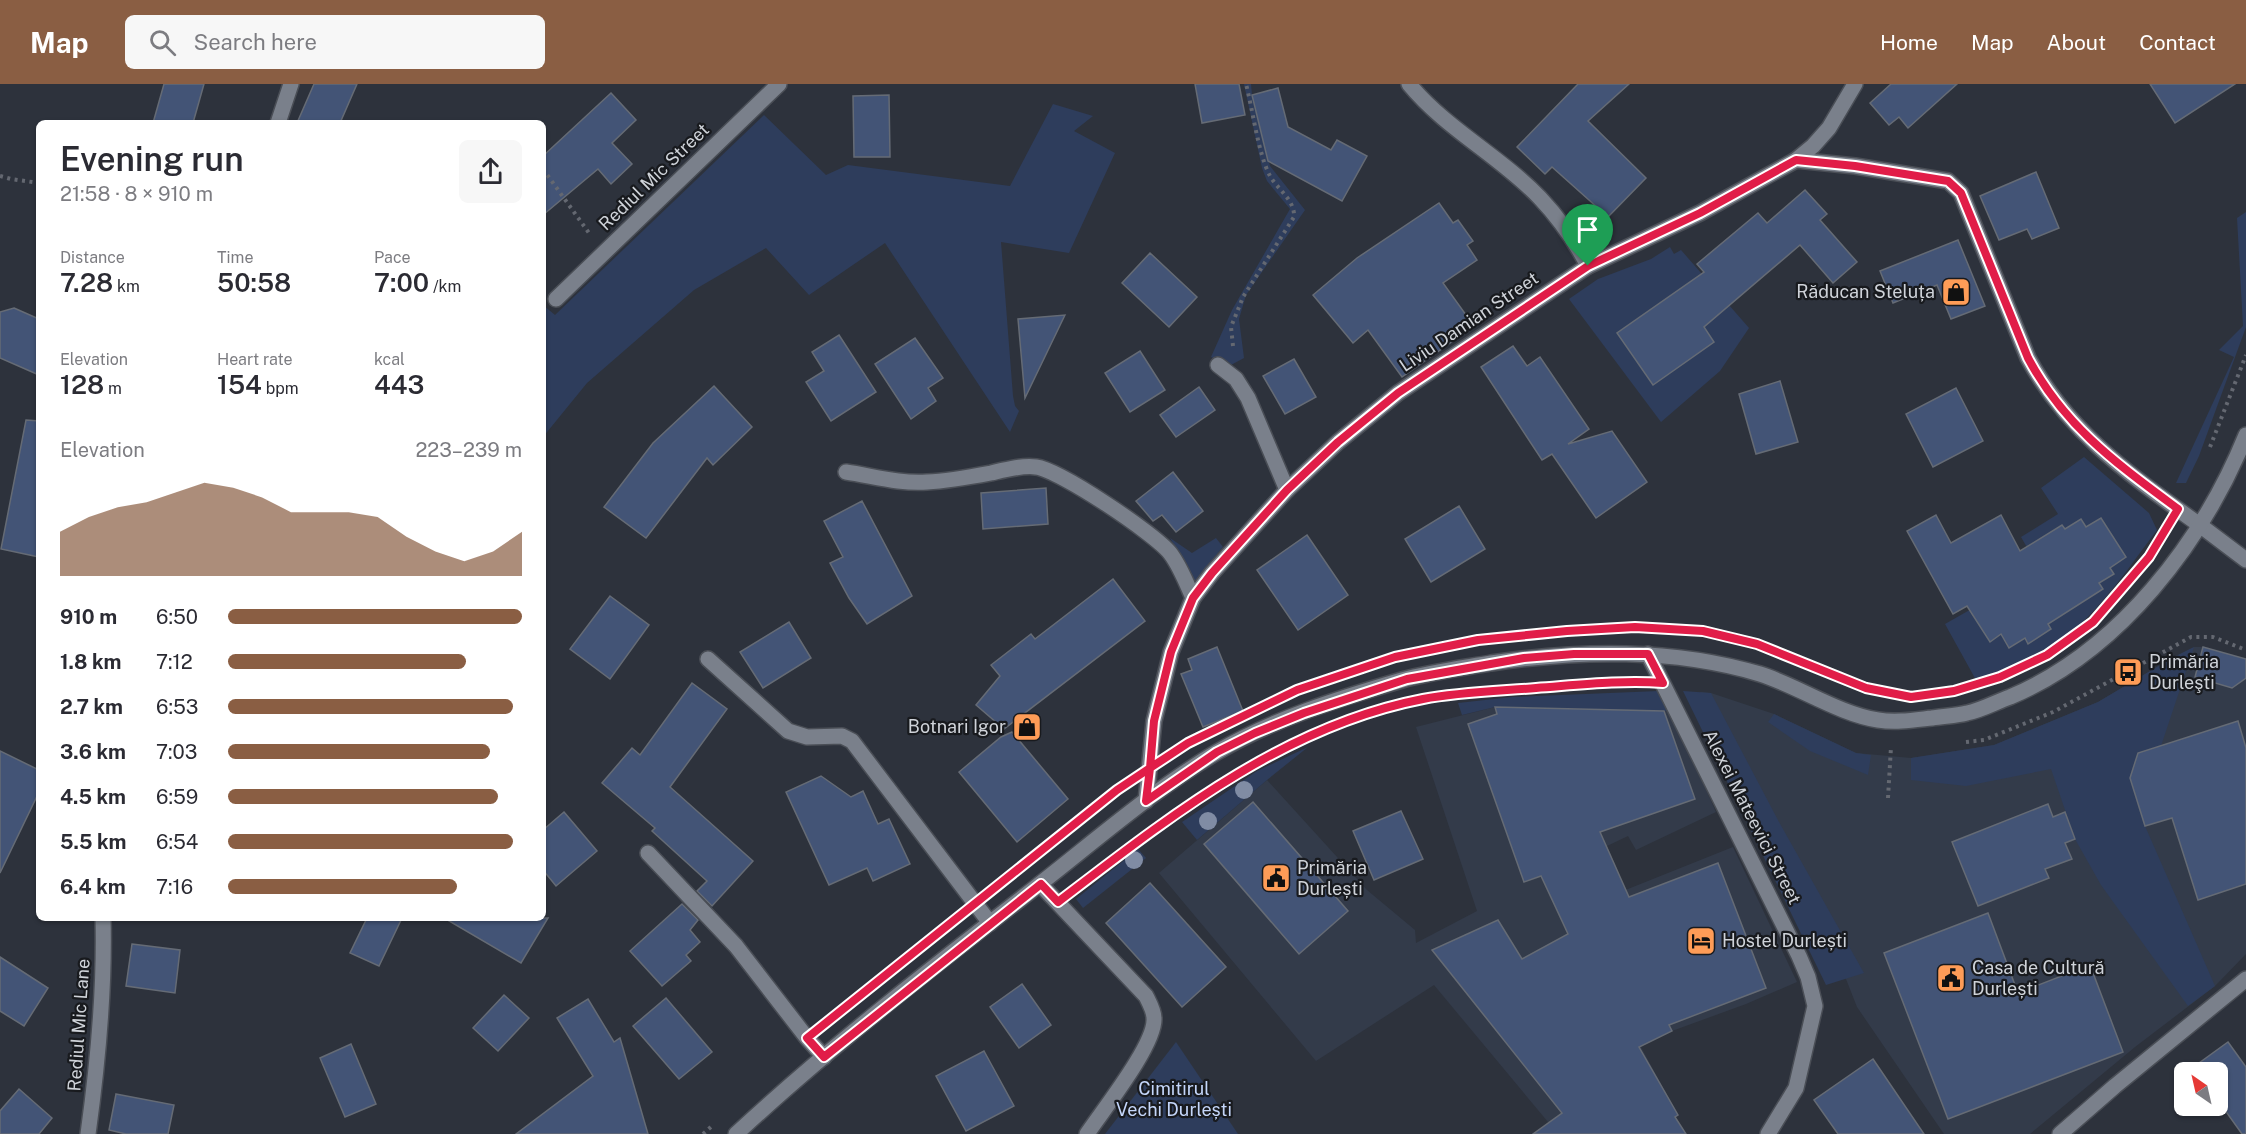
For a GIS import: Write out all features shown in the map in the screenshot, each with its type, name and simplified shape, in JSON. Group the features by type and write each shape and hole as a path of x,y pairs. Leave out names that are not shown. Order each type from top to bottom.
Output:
{"street":[{"path":"279,120 291,84"},
{"name":"Rediul Mic Street","path":"556,299 779,84"},
{"path":"1408,84 1428,106 1498,161 1540,198 1576,243 1588,266"},
{"name":"Liviu Damian Street","path":"1146,801 1154,721 1171,652 1193,598 1212,573 1287,490 1338,442 1398,393 1588,266 1700,213 1796,160 1829,128 1855,84"},
{"path":"1796,160 1855,166 1948,181 1961,193 2028,358 2040,381 2057,404 2104,454 2246,560"},
{"path":"1218,365 1236,379 1248,398 1287,490"},
{"path":"736,1134 824,1057 1146,801 1217,752 1255,733 1304,713 1407,679 1524,658 1574,654 1648,654 1690,658 1761,675 1877,720 1901,721 1968,713 2023,691 2055,674 2082,657 2129,616 2201,526 2238,456 2246,435"},
{"path":"846,472 893,481 926,482 1036,467 1062,477 1100,500 1169,551 1181,570 1193,598"},
{"name":"Alexei Mateevici Street","path":"1648,654 1808,977 1815,1006 1796,1088 1768,1134"},
{"path":"708,659 788,731 807,737 842,736 852,741 990,923"},
{"path":"648,853 736,946 824,1057"},
{"path":"1041,884 1146,996 1154,1016 1153,1032 1144,1051 1087,1134"},
{"name":"Rediul Mic Lane","path":"88,1134 96,1074 104,975 103,921"},
{"path":"2060,1134 2246,979"}],"path":[{"path":"1236,379 1231,327 1243,297 1294,217 1291,204 1271,177 1264,161 1246,84"},
{"path":"546,173 603,253"},
{"path":"0,176 36,183"},
{"path":"2209,450 2246,355"},
{"path":"1669,629 1703,631 1768,649"},
{"path":"1961,742 1984,740 2053,712 2191,637 2213,638 2246,650"},
{"path":"1823,670 1866,688 1899,694"},
{"path":"1477,693 1617,682 1663,683"},
{"path":"1880,746 1900,746"},
{"path":"1888,798 1891,746"},
{"path":"1138,841 1225,780 1276,752"},
{"path":"703,1134 719,1119"}],"shaded area":[{"path":"2194,647 2203,647 2246,659 2246,954 2215,986 2135,1047 2030,1134 1944,1134 1857,1007 1846,979 1700,692 1711,693 1774,714 1856,753 1911,758 1994,745 2098,702"},
{"path":"1495,707 1671,711 1716,812 1636,850 1628,836 1607,846 1620,876 1623,891 1733,847 1797,982 1746,1004 1672,1031 1641,1047 1678,1115 1648,1134 1558,1134 1434,985 1316,1061 1159,873 1267,780 1367,890 1415,930 1416,943 1477,911 1416,727"}],"green space":[{"path":"1244,84 1251,84 1270,166 1305,210 1246,295 1239,319 1244,358 1229,366 1211,357 1232,310 1290,209 1267,181 1262,168"},
{"path":"1053,104 1093,116 1074,131 1115,153 1069,253 1001,242 1013,396 1015,406 1019,411 1010,432 885,243 809,295 766,248 694,290 587,383 546,433 546,308 555,315 764,115 826,175 848,165 1010,186"},
{"path":"2246,212 2246,327 2199,456 2186,483 2176,483 2234,357 2219,350 2243,326 2237,218"},
{"path":"1670,247 1674,254 1681,250 1749,328 1720,371 1661,422 1569,299 1598,279 1651,259"},
{"path":"2084,457 2149,513 2157,530 2104,600 2073,631 2029,660 1976,680 1945,624 2040,570 2021,537 2058,514 2041,488"},
{"path":"1170,538 1192,553 1216,538 1223,547 1195,581"},
{"path":"2194,647 2161,746 2138,753 2130,778 2145,826 2215,986 2188,1006 2101,885 2075,839 2051,769 1966,786 1911,780 1911,758 1994,745 2098,702"},
{"path":"1659,691 1671,711 1495,707 1462,715 1458,703 1512,697"},
{"path":"1683,691 1711,693 1779,822 1864,973 1826,985"},
{"path":"1774,714 1856,753 1871,755 1868,775 1810,751 1768,722"},
{"path":"1308,747 1197,840 1182,822 1257,771"},
{"path":"1138,849 1146,858 1083,908 1076,899"},
{"name":"Cimitirul Vechi Durlești","path":"1176,1042 1238,1134 1105,1134"}],"building":[{"path":"164,84 204,84 194,120 154,120"},
{"path":"314,84 357,84 341,120 298,120"},
{"path":"1195,84 1239,84 1245,115 1202,123"},
{"path":"1578,84 1629,84 1588,121 1646,178 1608,217 1552,167 1545,174 1517,147"},
{"path":"1891,84 1957,84 1908,128 1899,117 1889,125 1870,103"},
{"path":"2150,84 2235,84 2175,123"},
{"path":"1278,88 1288,127 1331,150 1337,140 1367,156 1342,201 1268,161 1252,95"},
{"path":"611,93 636,120 612,143 632,164 611,184 598,169 546,212 546,153"},
{"path":"889,95 890,157 854,157 853,96"},
{"path":"2036,172 2059,228 2032,239 2027,229 1999,240 1980,196"},
{"path":"1805,190 1827,214 1820,220 1857,262 1833,283 1800,245 1704,327 1714,342 1653,385 1617,333 1704,272 1697,264 1758,213 1767,223"},
{"path":"1439,203 1453,223 1458,220 1473,241 1467,245 1477,260 1443,283 1474,326 1402,377 1368,330 1353,343 1313,295 1357,258"},
{"path":"1958,240 1985,306 1951,319 1937,285 1893,303 1880,271"},
{"path":"1150,253 1197,297 1169,327 1122,283"},
{"path":"14,308 36,318 36,374 0,358 0,312"},
{"path":"1065,315 1025,398 1018,319"},
{"path":"839,335 876,392 831,421 806,382 824,371 812,352"},
{"path":"915,338 943,378 928,388 936,401 911,419 875,364"},
{"path":"1513,346 1527,366 1540,357 1589,429 1568,444 1612,431 1647,482 1596,518 1552,454 1542,460 1481,367"},
{"path":"1140,351 1165,390 1130,412 1105,373"},
{"path":"1294,359 1316,397 1285,414 1263,376"},
{"path":"1780,381 1798,442 1756,454 1739,394"},
{"path":"714,386 752,427 713,465 707,458 646,538 604,507 653,443"},
{"path":"1199,387 1215,410 1176,437 1160,415"},
{"path":"1956,388 1983,441 1933,467 1906,414"},
{"path":"26,420 36,421 36,556 1,549"},
{"path":"1173,472 1203,511 1176,532 1162,515 1153,521 1136,501"},
{"path":"1046,488 1048,524 983,529 981,493"},
{"path":"862,501 912,596 867,624 849,598 830,563 843,557 824,521"},
{"path":"1459,506 1485,549 1431,582 1405,539"},
{"path":"1936,515 1951,543 2001,515 2020,551 2062,525 2065,529 2081,519 2086,527 2101,518 2126,557 2110,568 2114,574 2099,583 2103,589 2048,624 2051,629 2028,644 2025,638 2009,648 2001,634 1990,642 1967,606 1953,614 1907,531"},
{"path":"1307,535 1348,595 1298,630 1257,570"},
{"path":"1113,579 1145,621 1004,729 976,705 1000,676 991,665 1031,634 1035,639"},
{"path":"610,596 649,625 610,679 570,649"},
{"path":"789,622 811,658 763,688 740,652"},
{"path":"1217,647 1243,711 1203,727 1181,674 1192,670 1188,659"},
{"path":"2203,647 2246,659 2246,678 2232,688 2195,677"},
{"path":"692,683 727,709 670,787 753,861 712,906 697,891 707,881 652,831 655,828 602,783 632,748 640,755"},
{"path":"1495,707 1664,711 1695,799 1600,832 1629,897 1718,863 1766,988 1669,1025 1672,1031 1639,1047 1678,1115 1675,1117 1686,1134 1533,1134 1562,1113 1432,950 1498,920 1522,959 1568,934 1541,876 1524,882 1468,724 1497,714"},
{"path":"2238,721 2246,748 2246,884 2198,900 2172,818 2145,826 2130,778 2138,753"},
{"path":"1012,732 1068,799 1017,842 959,772 1001,737"},
{"path":"0,751 36,769 36,798 0,873"},
{"path":"821,776 851,797 863,791 878,824 889,819 910,864 873,881 867,868 829,885 786,792"},
{"name":"Primăria Durlești","path":"1253,802 1348,911 1299,954 1204,844"},
{"path":"2048,804 2053,817 2065,812 2075,839 2065,843 2072,859 2045,869 2049,878 1978,906 1952,842"},
{"path":"1401,811 1423,859 1374,880 1353,831"},
{"path":"564,812 597,851 556,886 546,874 546,827"},
{"path":"1150,883 1226,967 1182,1007 1106,923"},
{"path":"682,904 698,920 690,930 700,942 686,955 691,961 662,986 630,951"},
{"path":"1988,913 2018,993 2090,965 2123,1052 1948,1119 1884,953"},
{"path":"548,918 521,963 449,921 546,921"},
{"path":"366,921 401,921 379,966 350,953"},
{"path":"132,944 180,950 175,993 126,986"},
{"path":"0,957 48,988 24,1026 0,1011"},
{"path":"1022,984 1051,1025 1019,1048 990,1007"},
{"path":"504,995 529,1018 498,1051 473,1028"},
{"path":"666,998 712,1052 679,1079 633,1026"},
{"path":"588,999 614,1042 620,1038 648,1134 516,1134 593,1076 557,1018"},
{"path":"2228,1042 2246,1067 2246,1134 2242,1134 2228,1114 2228,1062 2200,1062"},
{"path":"351,1044 376,1104 345,1117 320,1058"},
{"path":"984,1051 1014,1106 966,1131 936,1076"},
{"path":"1873,1059 1924,1134 1838,1134 1814,1100"},
{"path":"19,1089 52,1118 39,1134 0,1134 0,1111"},
{"path":"116,1094 174,1105 168,1134 126,1134 109,1130"}],"place":[{"name":"Răducan Steluța","path":"1956,292"},
{"name":"Primăria Durleşti","path":"2128,672"},
{"name":"Botnari Igor","path":"1027,727"},
{"name":"Primăria Durlești","path":"1276,878"},
{"name":"Hostel Durlești","path":"1701,941"},
{"name":"Casa de Cultură Durlești","path":"1951,978"}],"route":[{"path":"1588,266 1398,393 1338,442 1287,490 1212,573 1193,598 1171,652 1154,721 1150,768 1117,790 807,1038 824,1057 1041,884 1058,902 1130,847 1225,780 1297,741 1362,716 1423,699 1617,682 1663,683 1648,654 1574,654 1524,658 1407,679 1304,713 1255,733 1217,752 1146,801 1150,768 1188,743 1297,690 1395,657 1478,640 1635,627 1703,631 1757,644 1866,688 1911,697 1954,691 2000,677 2047,655 2093,622 2149,557 2178,509 2104,454 2057,404 2040,381 2015,328 1961,193 1948,181 1855,166 1796,160 1700,213 1588,266"}]}
